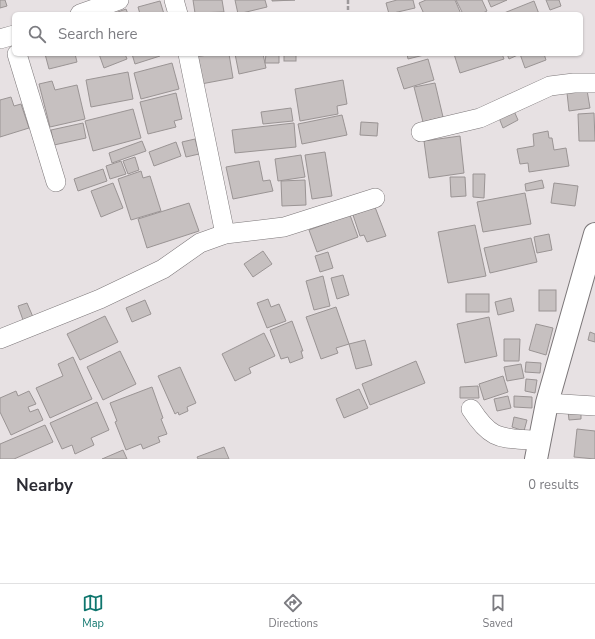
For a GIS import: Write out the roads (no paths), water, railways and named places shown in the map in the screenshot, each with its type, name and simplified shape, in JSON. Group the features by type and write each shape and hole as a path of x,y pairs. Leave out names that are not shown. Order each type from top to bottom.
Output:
{"street":[{"path":"86,12 120,0"},
{"path":"174,0 177,12"},
{"path":"19,56 56,182"},
{"path":"188,56 225,234"},
{"path":"421,132 480,118 550,86 574,83 595,83"},
{"path":"0,339 100,299 163,269 200,243 225,234 284,227 375,198"},
{"path":"471,409 482,426 490,433 538,450 547,403 595,234"},
{"path":"547,403 595,406"}]}
